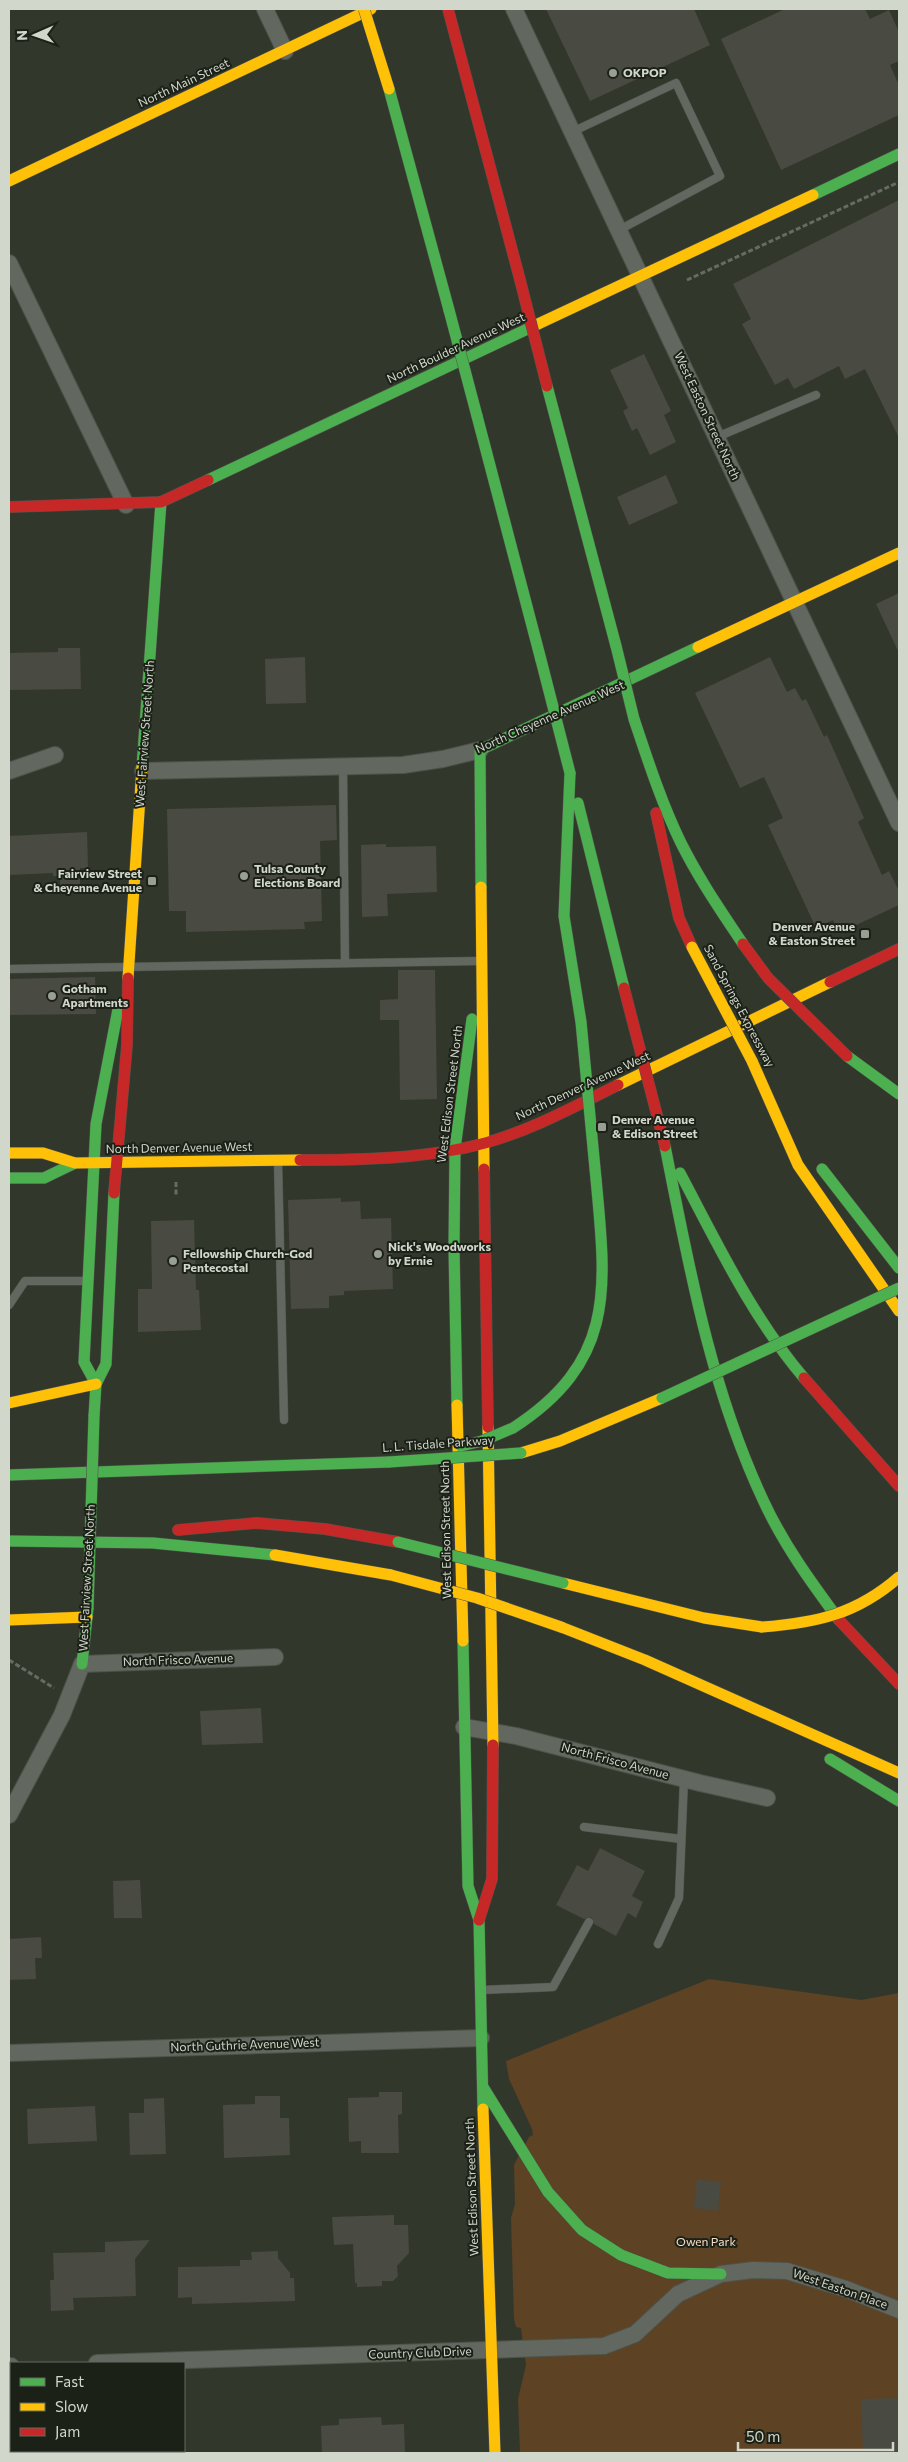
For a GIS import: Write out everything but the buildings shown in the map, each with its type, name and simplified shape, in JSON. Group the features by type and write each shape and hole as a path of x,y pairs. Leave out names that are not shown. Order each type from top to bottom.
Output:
{"main road":[{"path":"364,9 389,89 541,660 665,1146 699,1312 730,1422 763,1503 802,1572 826,1605 899,1684"},
{"name":"North Main Street","path":"9,181 371,9"},
{"path":"448,10 634,719 675,831 716,905 768,978 847,1056 899,1094"},
{"name":"North Boulder Avenue West","path":"9,507 161,502 899,154"},
{"name":"West Fairview Street North","path":"82,1664 87,1613 96,1384 106,1364 115,1162 127,1045 128,966 161,502"},
{"name":"North Cheyenne Avenue West","path":"480,750 795,603 899,552"},
{"name":"Sand Springs Expressway","path":"634,719 679,918 752,1061 801,1142"},
{"name":"West Edison Street North","path":"479,1920 492,1879 493,1730 484,1210 485,1143 480,750"},
{"path":"389,1462 482,1441 529,1419 561,1390 589,1346 600,1307 604,1267 596,1179 580,1022 564,916 570,773"},
{"name":"North Denver Avenue West","path":"9,1153 43,1153 75,1163 278,1160 424,1155 485,1143 530,1128 899,949"},
{"name":"West Edison Street North","path":"482,961 463,1081 455,1149 454,1258 468,1886 479,1920 482,2087 495,2453"},
{"name":"West Fairview Street North","path":"96,1384 84,1362 93,1162 96,1124 110,1042 128,966"},
{"path":"752,1061 798,1165 899,1311"},
{"path":"665,1146 739,1285 789,1360 899,1486"},
{"path":"816,1162 899,1268"},
{"name":"North Denver Avenue West","path":"9,1178 44,1178 75,1163"},
{"path":"841,1317 899,1288"},
{"path":"841,1317 899,1301"},
{"name":"L. L. Tisdale Parkway","path":"9,1475 389,1462 521,1452 560,1441 662,1398 841,1317"},
{"path":"9,1404 96,1384"},
{"path":"57,1540 258,1523 325,1529 398,1542 690,1615 762,1627 818,1621 848,1612 874,1599 899,1578"},
{"path":"9,1542 143,1540 224,1547 328,1561 390,1575 477,1598 561,1627 645,1660 899,1774"},
{"path":"9,1620 87,1613"},
{"path":"737,1702 899,1801"},
{"path":"482,2087 548,2192 582,2230 621,2255 668,2273 721,2274"}],"street":[{"path":"265,9 285,50"},
{"name":"West Easton Street North","path":"514,9 899,824"},
{"path":"9,263 126,504"},
{"name":"North Cheyenne Avenue West","path":"142,771 343,767 420,763 480,750"},
{"path":"9,771 55,755"},
{"name":"North Frisco Avenue","path":"82,1664 275,1657"},
{"name":"West Fairview Street North","path":"9,1815 69,1698 82,1664"},
{"name":"North Frisco Avenue","path":"464,1726 493,1730 684,1779 767,1798"},
{"name":"North Guthrie Avenue West","path":"9,2053 481,2038"},
{"name":"West Easton Place","path":"721,2274 753,2270 787,2271 846,2289 899,2310"},
{"name":"Country Club Drive","path":"130,2362 604,2346 635,2334 678,2294 721,2274"}],"lane":[{"path":"572,132 676,83 720,176 618,230"},
{"path":"716,437 816,395"},
{"path":"343,767 345,963"},
{"path":"9,969 482,961"},
{"path":"278,1160 284,1420"},
{"path":"9,1305 25,1281 88,1282"},
{"path":"658,1944 679,1898 684,1779"},
{"path":"584,1827 681,1839"},
{"path":"480,1990 553,1987 589,1922"}],"path":[{"path":"680,283 899,182"},
{"path":"9,1660 69,1698"}],"green space":[{"name":"Owen Park","path":"709,1979 861,2000 899,1993 899,2453 520,2453 518,2399 526,2365 521,2328 516,2327 514,2319 511,2218 515,2204 514,2165 529,2137 533,2135 509,2079 506,2061"}],"traffic: fast":[{"path":"389,89 449,310"},
{"path":"813,195 899,154"},
{"path":"449,310 477,416"},
{"path":"208,480 538,324"},
{"path":"547,386 616,646"},
{"path":"477,416 541,660"},
{"path":"142,767 161,502"},
{"path":"616,646 634,719"},
{"path":"481,887 480,750 698,647"},
{"path":"541,660 570,773"},
{"path":"634,719 661,798 681,843 718,907 743,944"},
{"path":"570,773 564,916 581,1022"},
{"path":"578,803 624,988"},
{"path":"96,1384 84,1362 96,1124 119,1004"},
{"path":"457,1405 454,1248 455,1149 472,1019"},
{"path":"581,1022 596,1179"},
{"path":"847,1056 899,1094"},
{"path":"665,1146 683,1237 704,1327 716,1372 746,1460 780,1533 798,1563 839,1620"},
{"path":"9,1178 44,1178 75,1163"},
{"path":"822,1169 899,1268"},
{"path":"680,1173 736,1279 785,1355 804,1378"},
{"path":"513,1428 547,1402 571,1376 588,1348 597,1319 602,1288 602,1254 596,1179"},
{"path":"94,1416 96,1384 106,1364 114,1193"},
{"path":"662,1398 899,1288"},
{"path":"88,1608 94,1416"},
{"path":"461,1446 482,1441 513,1428"},
{"path":"389,1462 521,1453"},
{"path":"9,1475 389,1462"},
{"path":"9,1541 153,1543 275,1555"},
{"path":"398,1542 563,1583"},
{"path":"82,1664 88,1608"},
{"path":"463,1641 468,1886 479,1920 483,2109"},
{"path":"830,1759 899,1801"},
{"path":"483,2087 548,2192 582,2230 621,2255 668,2273 721,2274"}],"traffic: slow":[{"path":"364,9 389,89"},
{"path":"9,181 371,9"},
{"path":"538,324 813,195"},
{"path":"698,647 899,553"},
{"path":"128,978 142,767"},
{"path":"481,887 484,1169"},
{"path":"692,947 752,1061"},
{"path":"618,1085 830,982"},
{"path":"752,1061 798,1165 899,1311"},
{"path":"9,1153 43,1153 75,1163 300,1160"},
{"path":"9,1403 96,1384"},
{"path":"521,1453 560,1441 662,1398"},
{"path":"457,1405 463,1641"},
{"path":"488,1427 493,1745"},
{"path":"275,1555 391,1575"},
{"path":"391,1575 477,1598 561,1627"},
{"path":"762,1627 800,1623 835,1614 867,1600 899,1577"},
{"path":"563,1583 704,1618 762,1627"},
{"path":"9,1620 87,1617"},
{"path":"561,1627 645,1660 899,1773"},
{"path":"483,2109 495,2453"}],"traffic: jam":[{"path":"448,9 519,276"},
{"path":"519,276 547,386"},
{"path":"9,507 161,502 208,480"},
{"path":"656,813 679,918 692,947"},
{"path":"743,944 768,978 847,1056"},
{"path":"830,982 899,949"},
{"path":"114,1193 127,1045 128,978"},
{"path":"624,988 665,1146"},
{"path":"300,1160 393,1158 440,1152 485,1143 553,1117 618,1085"},
{"path":"484,1169 488,1427"},
{"path":"804,1378 899,1486"},
{"path":"178,1530 257,1523 325,1529 398,1542"},
{"path":"839,1620 899,1684"},
{"path":"479,1920 492,1879 493,1745"}],"place":[{"name":"OKPOP","path":"613,73"},
{"name":"Tulsa County Elections Board","path":"244,876"},
{"name":"Fairview Street & Cheyenne Avenue","path":"152,881"},
{"name":"Denver Avenue & Easton Street","path":"865,934"},
{"name":"Gotham Apartments","path":"52,996"},
{"name":"Denver Avenue & Edison Street","path":"602,1127"},
{"name":"Nick's Woodworks by Ernie","path":"378,1254"},
{"name":"Fellowship Church-God Pentecostal","path":"173,1261"}]}
